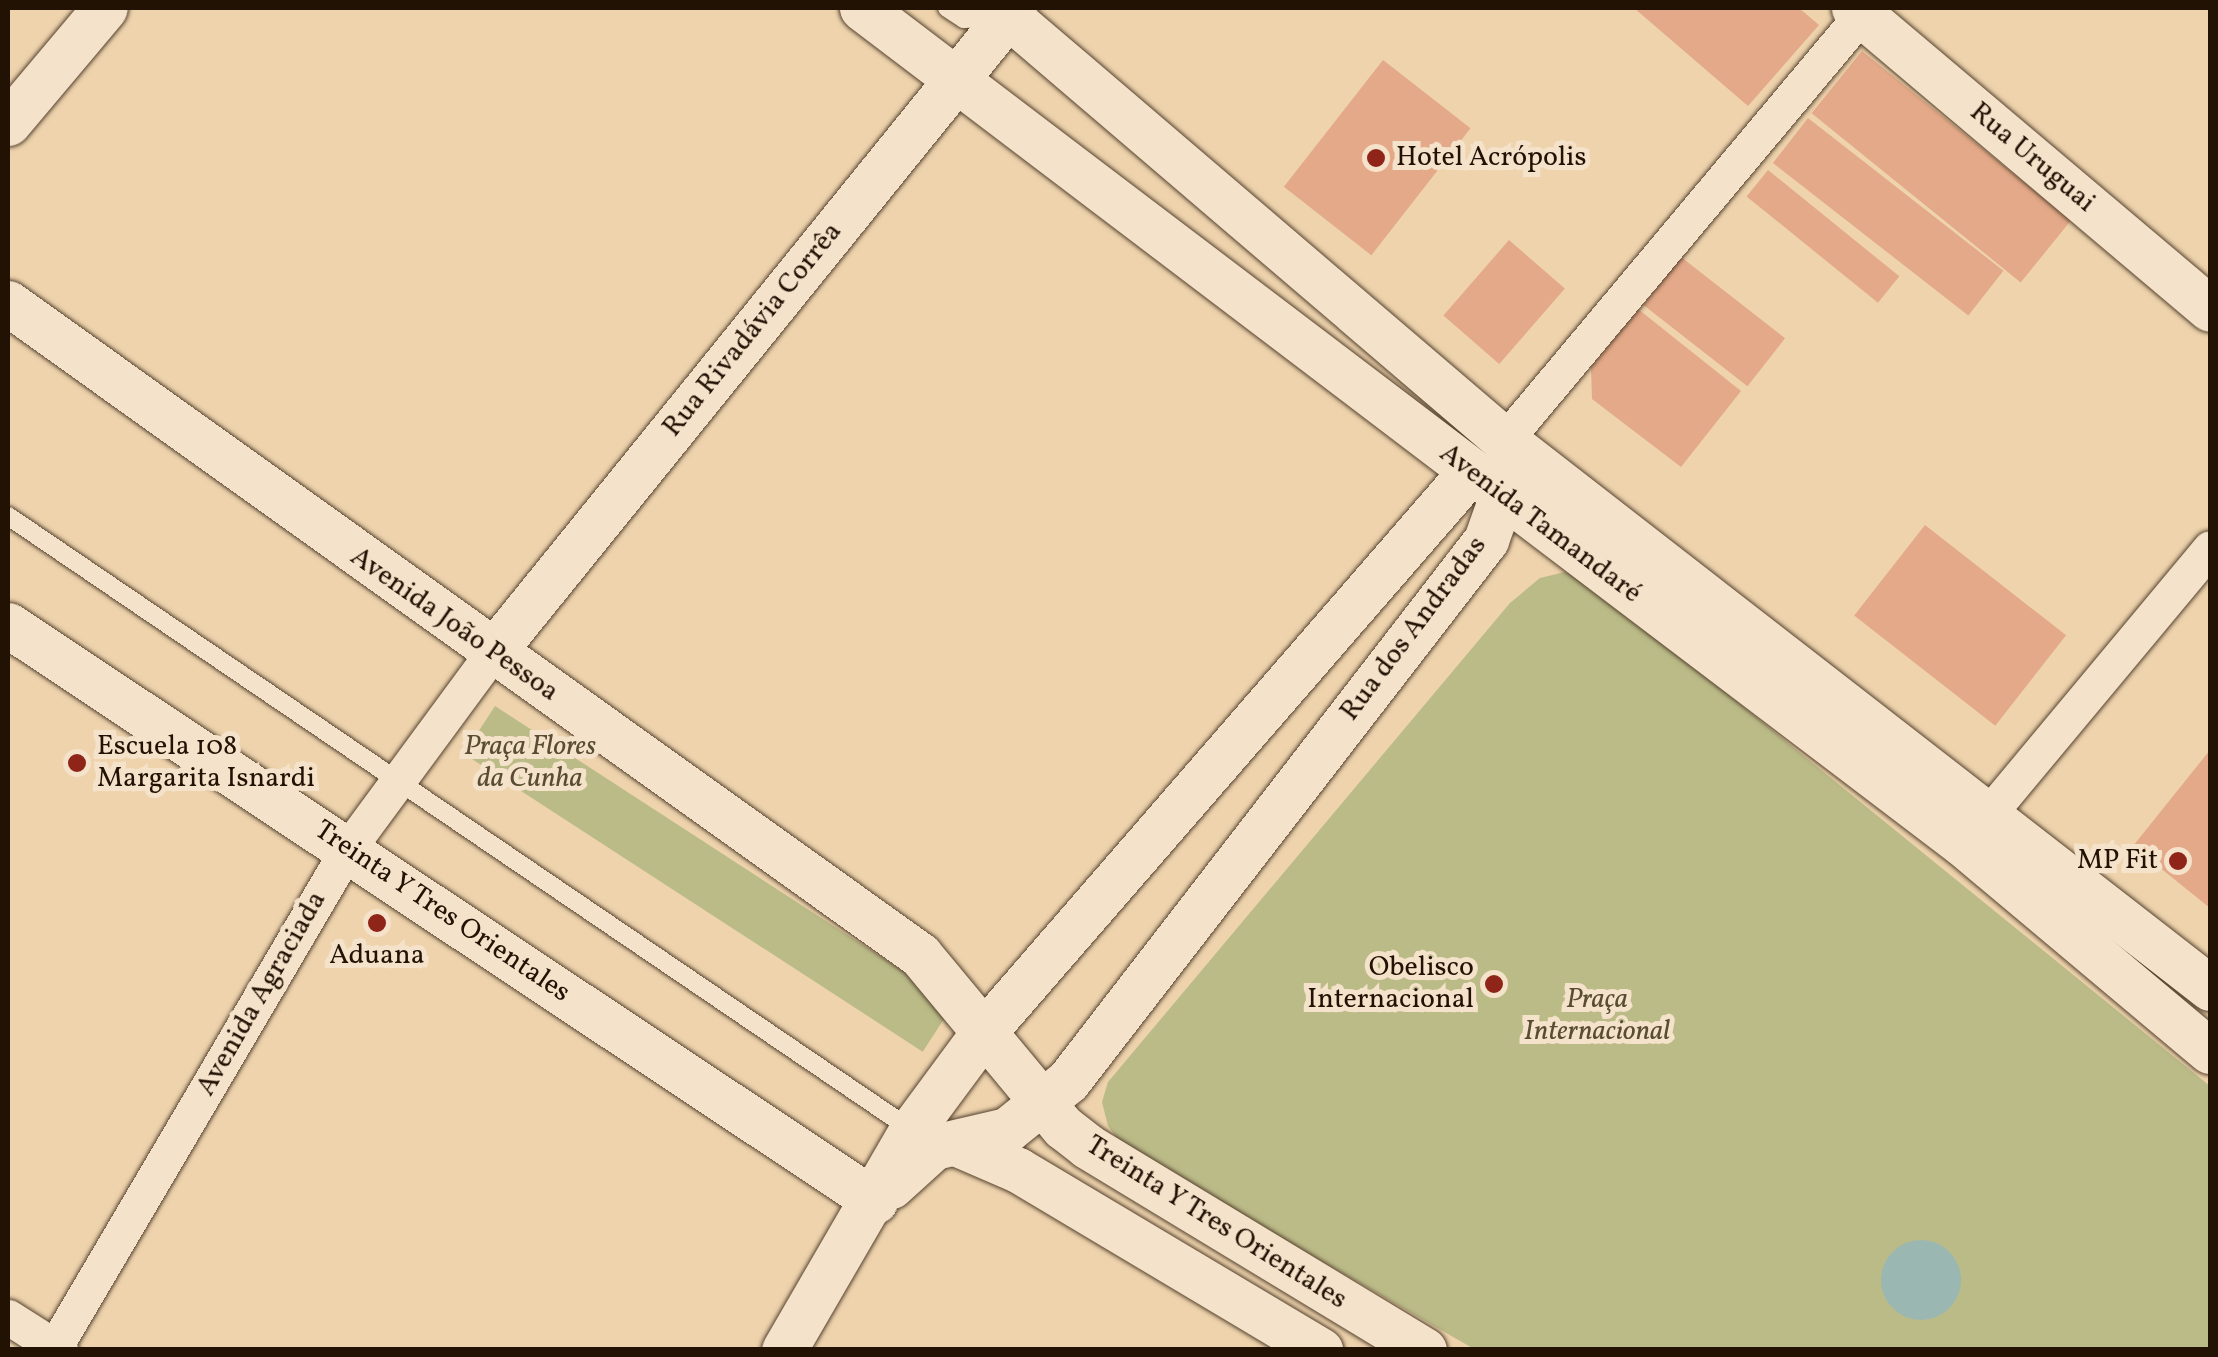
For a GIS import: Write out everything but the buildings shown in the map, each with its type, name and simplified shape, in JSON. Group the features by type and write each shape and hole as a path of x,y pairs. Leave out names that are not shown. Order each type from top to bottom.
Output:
{"street":[{"path":"8,123 105,8"},
{"name":"Avenida Tamandaré","path":"862,8 954,82 1486,484 2210,988"},
{"name":"Avenida Tamandaré","path":"1007,10 1504,440 1977,828 2210,1051"},
{"name":"Rua Rivadávia Corrêa","path":"492,653 954,82 1007,10"},
{"path":"1504,440 1861,10"},
{"name":"Rua Uruguai","path":"1861,10 2210,308"},
{"name":"Avenida João Pessoa","path":"8,303 492,653 920,955 998,1049"},
{"name":"Rua dos Andradas","path":"937,1120 1486,484 1504,440"},
{"name":"Rua dos Andradas","path":"937,1120 1007,1130 1045,1104 1486,540 1486,484"},
{"path":"1977,828 2210,548"},
{"name":"Treinta Y Tres Orientales","path":"8,624 875,1200"},
{"name":"Avenida Agraciada","path":"56,1349 347,850 492,653"},
{"name":"Treinta Y Tres Orientales","path":"998,1049 1063,1127 1126,1172 1424,1350"},
{"path":"784,1350 875,1200 937,1120"},
{"name":"Treinta Y Tres Orientales","path":"937,1120 1320,1350"},
{"path":"8,1317 56,1349"}],"lane":[{"path":"947,8 979,22 1007,10"},
{"path":"8,516 396,779 937,1120"}],"green space":[{"name":"Praça Internacional","path":"1565,572 1591,583 2210,1086 2210,1349 1474,1349 1124,1147 1108,1126 1102,1102 1108,1082 1510,603 1540,578"},
{"name":"Praça Flores da Cunha","path":"495,706 954,1004 923,1052 464,754"}],"water":[{"path":"1921,1240 1936,1243 1949,1252 1958,1265 1958,1295 1949,1308 1936,1317 1921,1320 1906,1317 1893,1308 1884,1295 1881,1280 1884,1265 1893,1252 1906,1243"}],"place":[{"name":"Hotel Acrópolis","path":"1376,158"},
{"name":"Escuela 108 Margarita Isnardi","path":"77,763"},
{"name":"MP Fit","path":"2178,861"},
{"name":"Aduana","path":"377,923"},
{"name":"Obelisco Internacional","path":"1494,984"}]}
